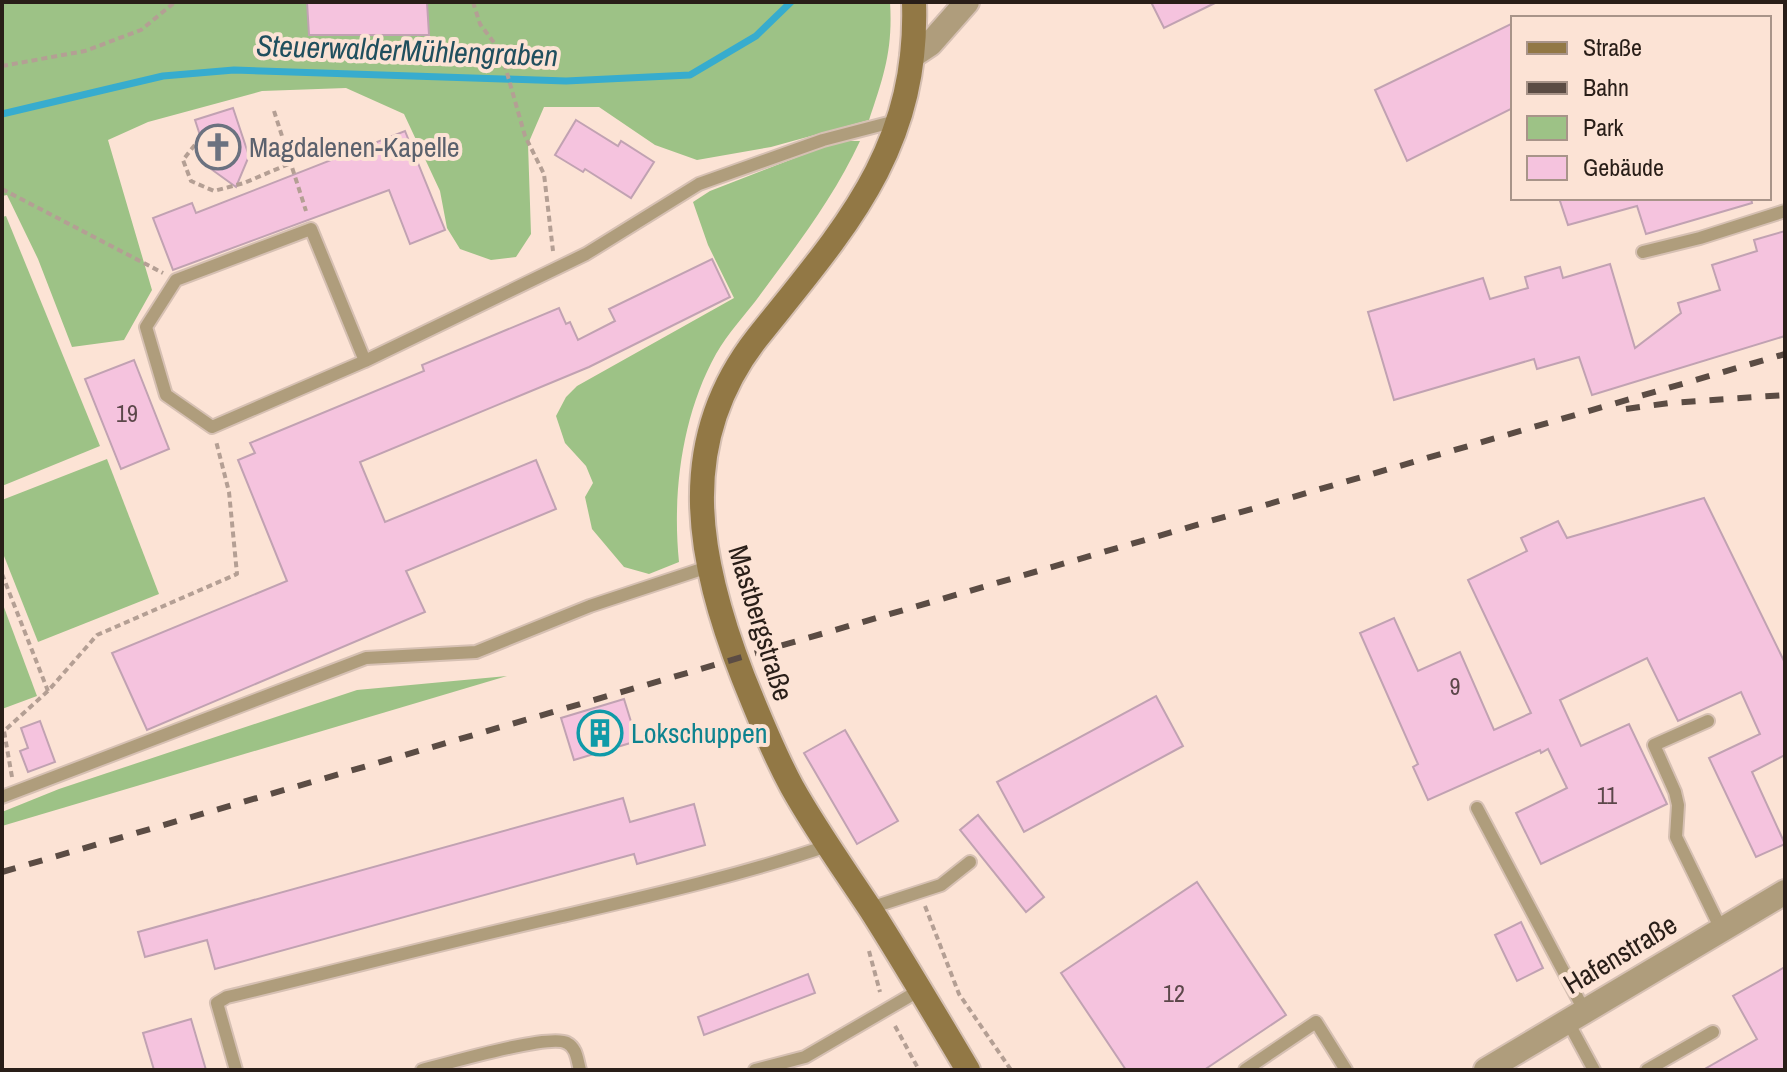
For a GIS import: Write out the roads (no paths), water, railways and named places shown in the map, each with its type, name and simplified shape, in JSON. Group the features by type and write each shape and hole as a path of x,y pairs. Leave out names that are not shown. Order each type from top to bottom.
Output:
{"main road":[{"name":"Mastbergstraße","path":"914,2 912,56 899,120 883,162 864,197 754,342 725,390 712,420 705,450 701,500 708,567 731,643 762,725 791,786 870,908 968,1070"}],"street":[{"path":"912,56 930,44 967,2"},
{"name":"Hafenstraße","path":"1486,1070 1785,892"}],"lane":[{"path":"365,361 311,229 176,280 146,327 166,395 212,427 365,361 586,254 699,184 823,140 899,120"},
{"path":"1643,252 1785,211"},
{"path":"2,797 366,658 476,652 590,606 708,567"},
{"path":"1708,721 1654,745 1675,792 1678,805 1676,837 1721,929"},
{"path":"1477,808 1575,1015 1594,1070"},
{"path":"236,1070 217,1003 227,997 557,917 650,898 755,870 827,846"},
{"path":"870,908 941,885 970,862"},
{"path":"755,1070 805,1057 920,990"},
{"path":"1245,1070 1316,1022 1346,1070"},
{"path":"1647,1070 1713,1032"},
{"path":"422,1070 526,1044 559,1040 574,1049 580,1070"}],"waterway":[{"name":"SteuerwalderMühlengraben","path":"2,114 163,76 234,70 566,81 690,75 756,36 791,2"}],"railway":[{"path":"2,872 1785,354"},
{"path":"1626,409 1785,395"}],"place":[{"name":"Magdalenen-Kapelle","path":"218,147"},
{"name":"Lokschuppen","path":"600,733"}]}
